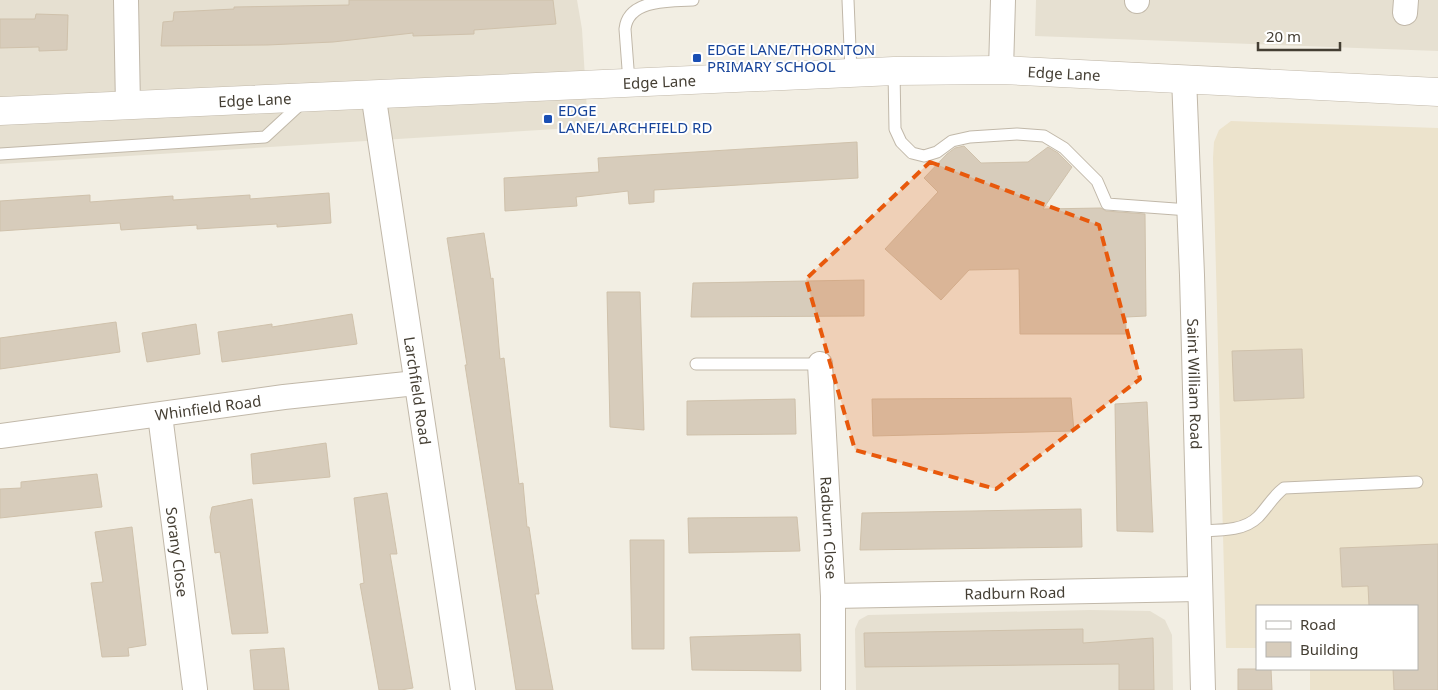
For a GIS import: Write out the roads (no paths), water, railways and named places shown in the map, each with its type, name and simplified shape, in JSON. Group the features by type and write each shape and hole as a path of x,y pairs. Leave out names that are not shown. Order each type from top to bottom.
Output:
{"street":[{"path":"126,0 128,106"},
{"path":"1001,70 1003,0"},
{"name":"Edge Lane","path":"0,111 894,71 1001,70 1438,92"},
{"name":"Saint William Road","path":"1184,78 1202,690"},
{"name":"Larchfield Road","path":"373,93 463,690"},
{"name":"Radburn Close","path":"820,364 833,596 833,690"},
{"name":"Whinfield Road","path":"0,436 284,397 416,383"},
{"name":"Sorany Close","path":"160,415 195,689"},
{"name":"Radburn Road","path":"833,596 1198,589"}],"lane":[{"path":"629,82 625,28 631,10 644,3 692,0"},
{"path":"848,0 851,72"},
{"path":"894,71 895,129 901,142 912,152 924,156 937,152 952,141 970,137 1017,134 1044,136 1064,148 1097,181 1108,204 1189,210"},
{"path":"0,154 265,137 309,96"},
{"path":"696,364 820,364"},
{"path":"1197,531 1240,528 1257,519 1277,493 1284,488 1417,482"}],"place":[{"name":"EDGE LANE/THORNTON PRIMARY SCHOOL","path":"697,58"},
{"name":"EDGE LANE/LARCHFIELD RD","path":"548,119"}]}
